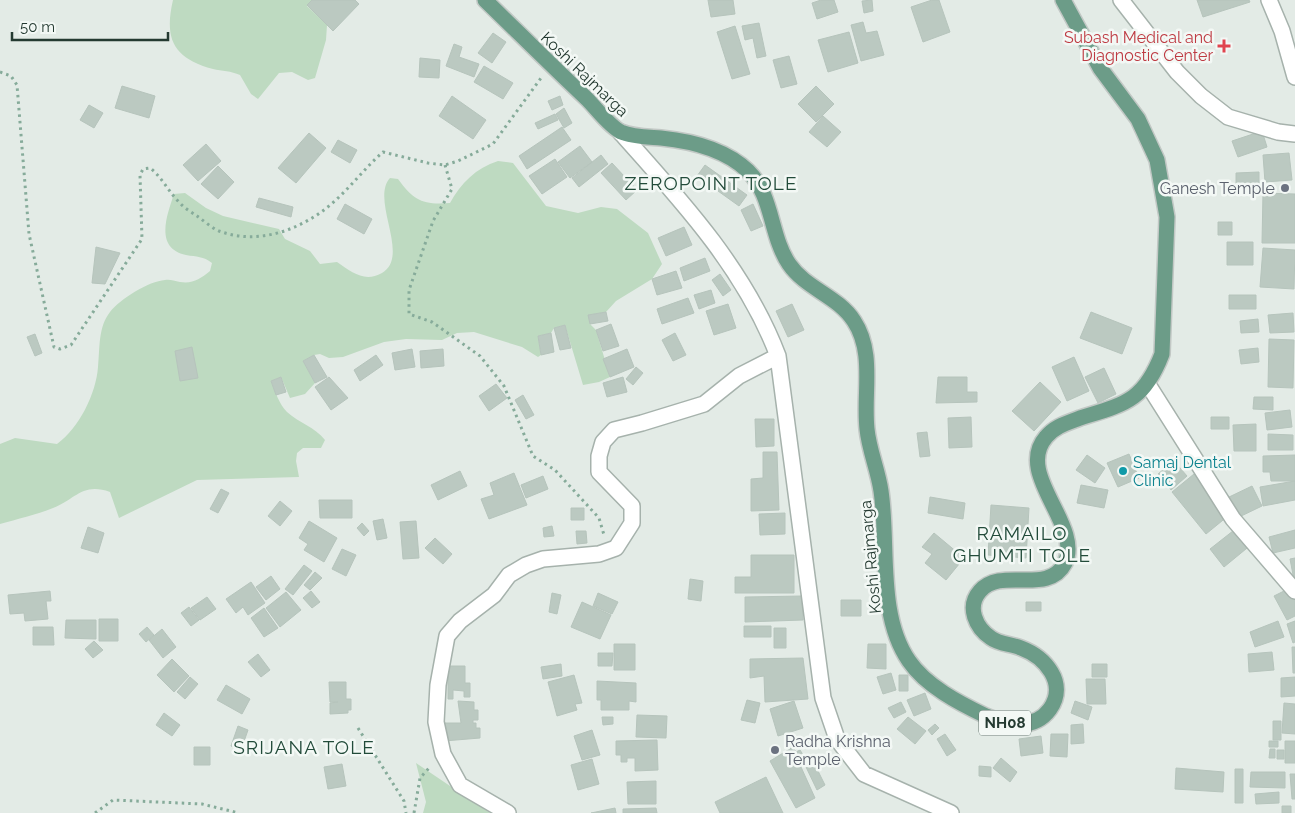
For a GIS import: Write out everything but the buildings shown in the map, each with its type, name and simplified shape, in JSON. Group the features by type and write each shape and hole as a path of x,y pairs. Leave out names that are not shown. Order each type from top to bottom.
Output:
{"main road":[{"name":"Koshi Rajmarga","path":"485,0 620,132 701,145 730,158 750,172 761,189 777,240 790,266 809,285 835,300 857,324 866,352 867,430 881,492 888,596 896,634 908,661 928,682 977,712 998,721 1022,725 1039,720 1051,707 1056,693 1056,680 1039,656 1021,648 994,641 982,631 974,618 973,606 978,592 991,583 1003,579 1034,581 1056,574 1066,560 1065,530 1056,514 1037,464 1039,448 1046,437 1059,425 1114,408 1136,398 1159,362 1162,344 1167,217 1157,160 1138,119 1100,68 1063,0"}],"street":[{"path":"1121,0 1177,72 1201,96 1221,112 1228,117 1261,127 1295,134"},
{"path":"1268,0 1282,31 1295,77"},
{"path":"620,132 679,199 741,282 766,324 778,356 823,698 837,739 864,774 951,813"},
{"path":"508,813 460,785 443,754 436,722 438,686 447,636 460,621 494,595 509,575 526,565 543,559 599,554 616,548 632,523 632,506 599,472 599,456 603,442 614,430 704,404 739,376 778,356"},
{"path":"1147,383 1233,519 1295,591"}],"path":[{"path":"0,72 11,76 18,85 29,234 54,347 60,349 71,345 142,239 140,175 143,169 150,168 157,173 180,203 219,231 246,237 272,234 296,227 315,218 339,198 365,168 383,152 428,163 445,165 458,161 493,144 520,109 550,64"},
{"path":"445,165 452,189 433,221 409,290 409,314 432,322 480,356 504,386 533,456 555,470 599,518 604,535 616,548"},
{"path":"358,728 404,801 406,813"},
{"path":"414,813 420,778 443,754"},
{"path":"95,813 113,800 130,800 202,804 239,813"}],"green space":[{"path":"173,0 312,0 307,6 327,25 326,40 315,78 308,80 292,72 279,73 258,99 251,94 240,75 199,64 180,53 171,36 170,14"},
{"path":"498,161 513,163 546,206 578,213 601,207 617,209 648,233 662,264 652,279 616,301 606,312 589,315 590,324 596,330 610,377 599,382 583,385 565,325 554,328 551,333 538,336 541,355 538,357 522,347 474,332 457,333 442,340 406,339 384,342 343,357 329,358 320,354 314,355 303,361 315,383 305,394 290,398 281,377 271,381 284,409 317,432 325,440 321,448 303,448 297,453 296,461 299,477 197,480 119,518 110,492 92,489 79,493 61,505 0,524 0,444 15,438 57,444 79,420 90,399 97,377 101,331 110,312 128,296 143,287 158,281 167,280 193,282 210,271 212,263 203,258 176,251 166,238 166,221 174,194 185,193 206,208 223,216 279,229 285,239 310,251 320,264 337,262 358,275 369,277 382,273 390,265 393,254 384,200 385,188 390,178 398,179 414,197 420,200 433,203 450,203 470,177"},
{"path":"416,763 490,813 423,813 426,802"}],"place":[{"name":"Subash Medical and Diagnostic Center","path":"1224,46"},
{"name":"Ganesh Temple","path":"1285,188"},
{"name":"Samaj Dental Clinic","path":"1123,471"},
{"name":"Radha Krishna Temple","path":"775,750"}],"district":[{"name":"ZEROPOINT TOLE","path":"711,183"},
{"name":"RAMAILO GHUMTI TOLE","path":"1022,544"},
{"name":"SRIJANA TOLE","path":"304,747"}]}
